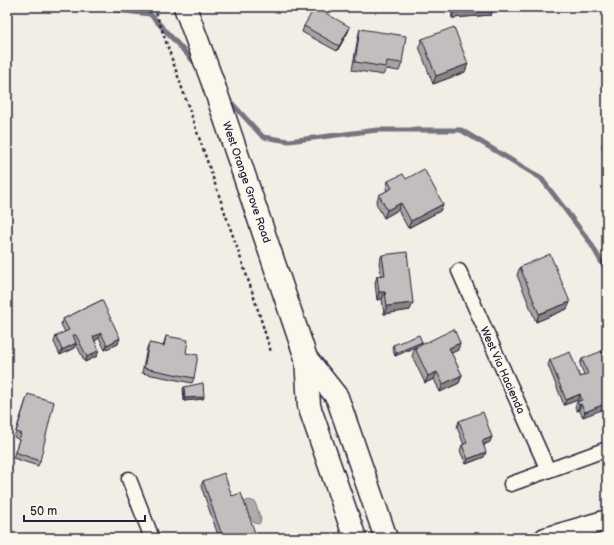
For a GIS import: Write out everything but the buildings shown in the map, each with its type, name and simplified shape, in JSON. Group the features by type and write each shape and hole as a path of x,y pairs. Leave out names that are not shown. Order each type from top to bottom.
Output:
{"main road":[{"name":"West Orange Grove Road","path":"185,7 215,90 306,358 309,406 356,538"},
{"name":"West Orange Grove Road","path":"306,358 337,397 386,538"}],"street":[{"name":"West Via Hacienda","path":"459,271 548,470"},
{"path":"511,484 607,449"},
{"path":"129,478 152,538"},
{"path":"545,538 607,520"}],"path":[{"path":"154,7 253,294 271,352"}],"shaded area":[{"path":"249,500 255,502 261,520 259,524 254,523 249,515 244,511 244,502"}],"waterway":[{"path":"89,7 150,14 197,65"},
{"path":"227,98 263,137 289,141 377,130 461,130 541,178 590,242 607,272"}]}
